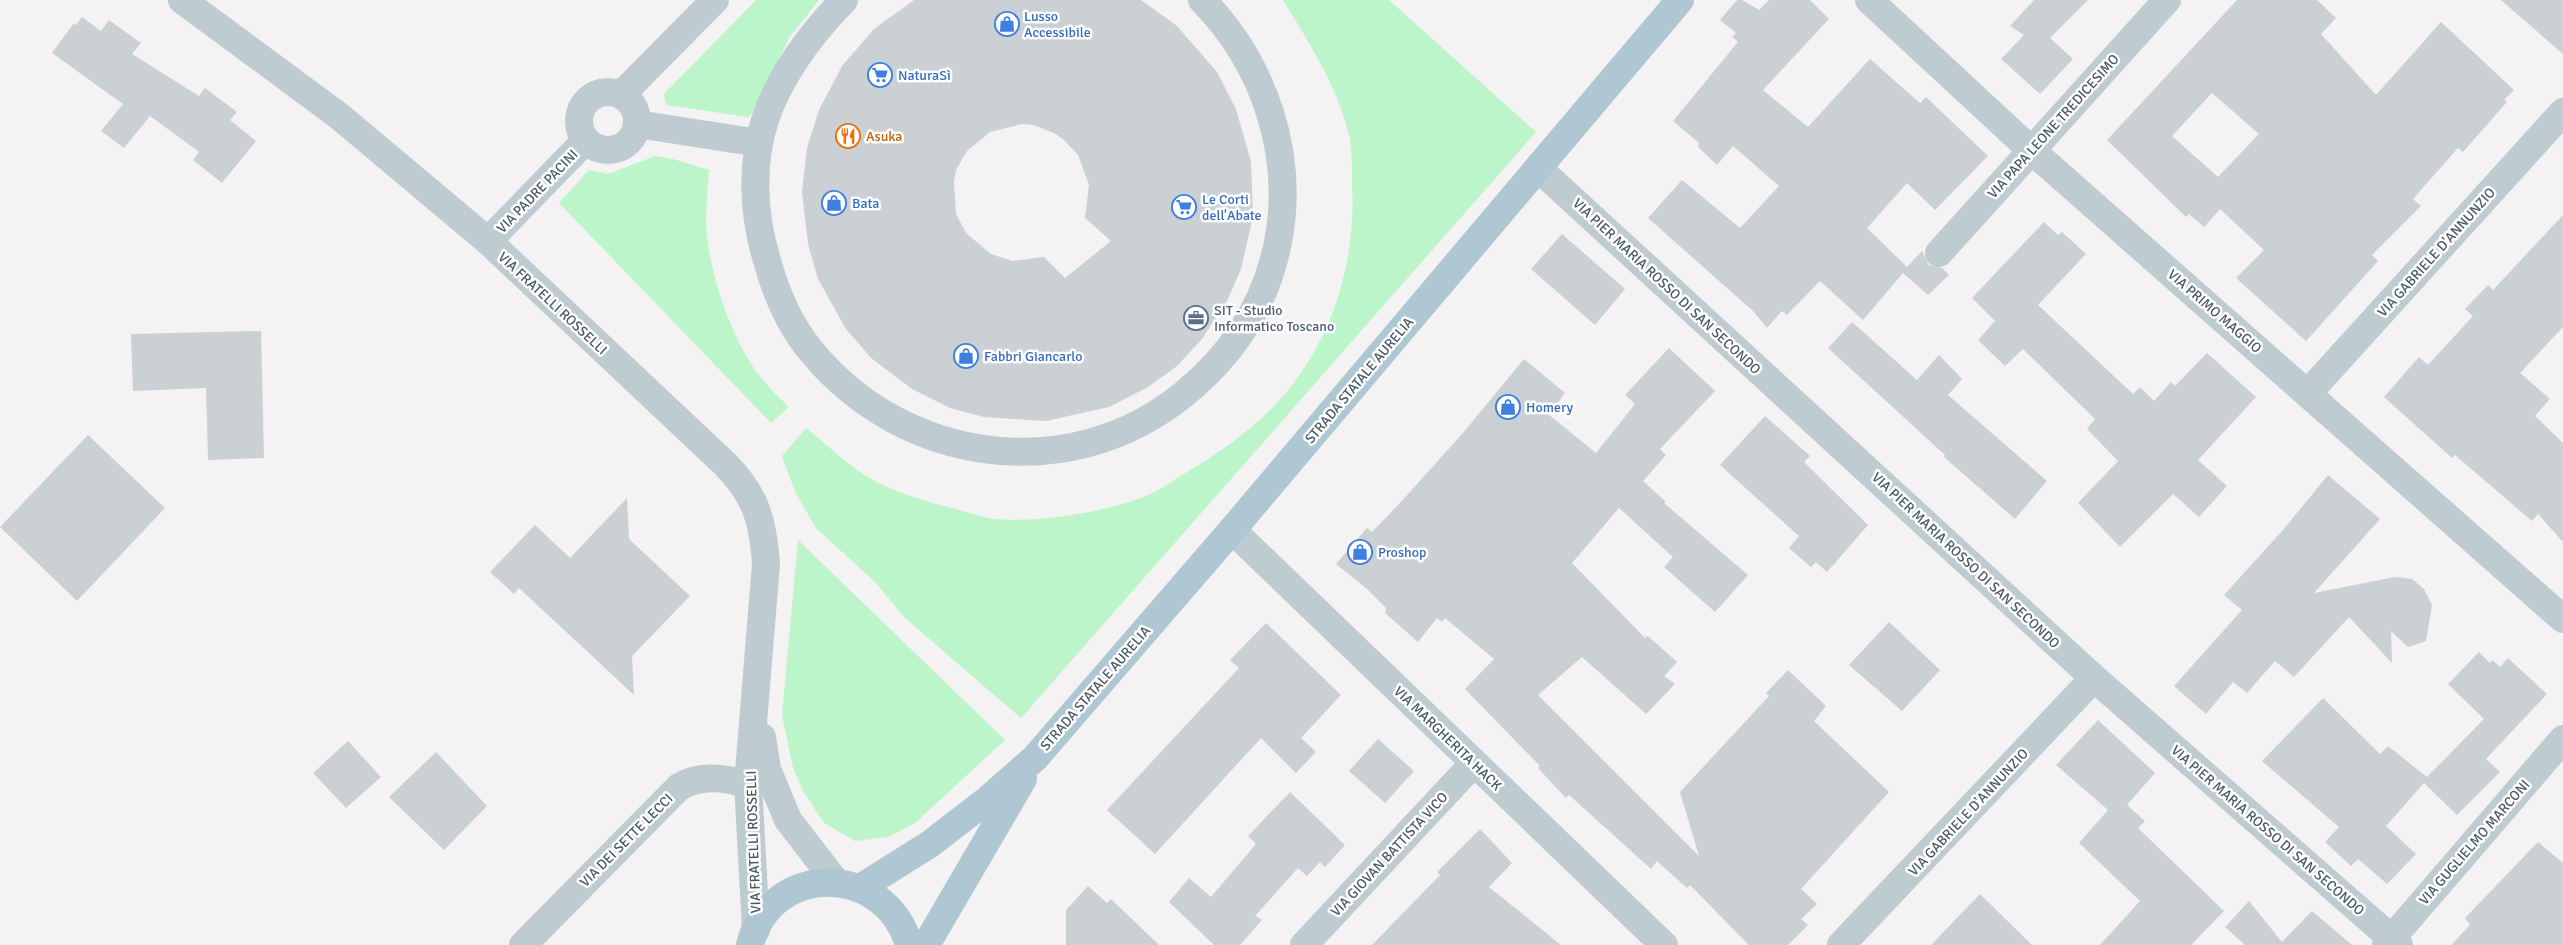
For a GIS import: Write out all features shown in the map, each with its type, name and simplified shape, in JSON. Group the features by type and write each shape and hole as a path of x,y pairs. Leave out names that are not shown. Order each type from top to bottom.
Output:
{"main road":[{"name":"STRADA STATALE AURELIA","path":"848,885 930,844 987,800 1035,758 1232,530 1680,0"},
{"name":"STRADA STATALE AURELIA","path":"926,945 1035,758"},
{"path":"753,937 775,903 788,893 804,886 848,885 888,907 899,920 910,945"}],"street":[{"name":"VIA FRATELLI ROSSELLI","path":"182,0 339,116 488,241 725,464 749,492 761,521 766,564 748,784 753,937"},
{"path":"715,0 621,96 634,107 637,124 759,143"},
{"path":"844,0 810,39 786,74 772,101 759,143 755,194 762,246 780,302 810,351 842,383 904,426 930,438 965,448 1001,451 1068,448 1100,439 1159,413 1211,370 1236,340 1250,319 1271,273 1282,223 1283,187 1281,152 1266,98 1239,45 1202,0"},
{"name":"VIA PRIMO MAGGIO","path":"1869,0 2031,150 2563,619"},
{"name":"VIA PAPA LEONE TREDICESIMO","path":"1939,253 2167,0"},
{"name":"VIA PADRE PACINI","path":"621,96 604,92 587,100 582,107 579,124 586,140 593,147 612,150 629,141 637,124"},
{"name":"VIA GABRIELE D'ANNUNZIO","path":"2308,393 2563,112"},
{"name":"VIA PADRE PACINI","path":"488,241 586,140"},
{"name":"VIA PIER MARIA ROSSO DI SAN SECONDO","path":"1538,168 2094,678 2392,943"},
{"name":"VIA MARGHERITA HACK","path":"1232,530 1664,945"},
{"name":"VIA GABRIELE D'ANNUNZIO","path":"1841,945 2094,678"},
{"name":"VIA FRATELLI ROSSELLI","path":"756,696 768,769 788,820 848,885"},
{"name":"VIA GUGLIELMO MARCONI","path":"2392,943 2563,739"},
{"name":"VIA GIOVAN BATTISTA VICO","path":"1304,945 1474,763"},
{"name":"VIA DEI SETTE LECCI","path":"523,945 678,787 690,781 708,778 748,784"}],"green space":[{"path":"756,0 819,0 789,38 755,110 748,117 666,105 664,94"},
{"path":"1283,0 1389,0 1536,132 1021,718 905,618 876,583 816,528 796,494 782,456 806,428 863,474 900,492 988,518 1012,520 1052,518 1094,511 1148,495 1209,458 1254,425 1293,384 1321,339 1340,289 1347,263 1351,236 1352,155 1345,120 1339,102 1322,67"},
{"path":"655,156 673,159 709,170 706,216 708,242 711,262 724,305 741,346 751,364 765,383 789,407 771,423 559,203 589,170 608,174"},
{"path":"798,540 1005,740 915,823 888,837 855,841 824,823 803,791 793,768 782,715"}],"building":[{"name":"Le Corti dell'Abate","path":"914,0 1141,0 1177,26 1217,72 1236,109 1251,162 1253,217 1241,269 1227,301 1202,339 1177,366 1148,387 1109,407 1046,421 984,417 950,408 912,389 871,358 846,329 818,279 808,244 802,192 807,148 819,110 842,66 874,29","holes":["1022,124 1033,125 1054,133 1063,139 1078,155 1089,185 1085,218 1111,241 1065,278 1044,257 1012,261 991,254 966,233 956,214 954,181 956,170 967,151 990,132"]},
{"path":"1737,0 1742,0 1759,10 1769,0 1810,0 1829,19 1763,90 1808,127 1870,59 1920,103 1926,97 1988,156 1935,210 1907,183 1867,228 1907,267 1922,251 1929,265 1942,268 1949,275 1928,295 1903,273 1863,320 1820,281 1787,315 1782,311 1767,328 1753,311 1648,218 1682,180 1740,228 1779,186 1733,146 1717,165 1698,147 1699,143 1673,121 1738,42 1732,37 1736,33 1720,20"},
{"path":"2034,0 2088,0 2050,38 2073,59 2040,94 2001,59 2024,35 2010,26"},
{"path":"2237,0 2317,0 2336,18 2321,34 2376,95 2441,22 2514,90 2504,100 2507,102 2463,152 2458,148 2413,199 2421,206 2372,255 2378,261 2306,341 2236,278 2264,250 2220,209 2204,227 2189,214 2186,217 2107,140","holes":["2212,93 2259,134 2218,177 2172,136"]},
{"path":"2501,0 2563,0 2563,54"},
{"path":"82,17 101,31 109,20 141,43 132,54 199,96 205,88 237,112 230,120 256,141 222,183 193,160 199,152 150,116 124,148 101,131 123,104 52,53 74,23 76,25"},
{"path":"2563,215 2563,327 2520,373 2550,399 2535,416 2563,443 2563,542 2538,514 2532,521 2455,455 2452,458 2384,397 2419,357 2428,365 2473,316 2465,309 2488,285 2493,290"},
{"path":"2044,222 2058,235 2062,232 2086,254 2038,305 2133,394 2140,387 2154,401 2171,382 2175,386 2207,353 2256,397 2198,460 2227,486 2199,517 2173,494 2120,547 2078,503 2118,461 2087,429 2095,419 2023,349 2005,366 1978,340 1995,321 1972,298"},
{"path":"1562,234 1625,289 1595,325 1531,269"},
{"path":"1852,322 1917,380 1939,355 1962,379 1948,395 2047,481 2015,519 1944,457 1945,455 1828,348"},
{"path":"261,331 264,458 208,460 206,388 133,391 131,334"},
{"path":"1669,348 1715,391 1660,449 1666,455 1643,481 1666,502 1664,503 1748,575 1715,612 1664,567 1673,557 1619,508 1572,563 1645,638 1648,636 1677,662 1664,676 1675,684 1646,714 1582,657 1538,695 1699,856 1680,792 1769,696 1766,693 1788,670 1826,706 1814,721 1889,792 1801,889 1817,904 1801,919 1808,925 1788,945 1749,945 1690,885 1687,888 1657,861 1651,869 1569,795 1566,798 1538,768 1540,766 1465,689 1494,659 1445,618 1442,622 1437,618 1418,642 1385,613 1386,608 1367,589 1336,564 1367,528 1372,532 1400,503 1463,433 1524,359 1565,393 1549,415 1596,453 1635,404 1625,395"},
{"path":"1765,416 1810,456 1804,462 1868,525 1827,572 1816,562 1811,567 1789,548 1799,536 1720,465"},
{"path":"88,435 165,508 77,601 0,527"},
{"path":"2328,475 2380,519 2314,593 2395,577 2412,579 2424,589 2432,605 2426,641 2408,647 2391,631 2392,663 2349,617 2294,677 2275,661 2247,693 2233,682 2206,714 2174,686 2242,610 2224,595 2283,530"},
{"path":"627,498 629,539 690,596 632,656 634,695 519,588 514,594 490,572 535,525 570,558"},
{"path":"1889,622 1940,670 1902,711 1849,665"},
{"path":"1266,623 1341,695 1301,738 1316,752 1296,773 1261,738 1155,854 1107,810 1239,668 1230,660"},
{"path":"2479,652 2490,663 2492,660 2500,667 2508,658 2547,694 2486,759 2500,772 2457,815 2424,783 2386,826 2416,854 2387,884 2358,859 2351,866 2325,842 2339,827 2262,761 2323,698 2380,754 2388,746 2427,777 2484,719 2448,684"},
{"path":"2098,720 2155,773 2127,805 2145,821 2138,828 2224,911 2191,945 2100,945 2140,901 2079,843 2108,810 2056,765"},
{"path":"1378,739 1414,771 1385,803 1349,771"},
{"path":"348,741 381,777 346,808 313,773"},
{"path":"436,752 487,806 444,850 389,797"},
{"path":"1290,792 1345,845 1325,867 1320,862 1307,876 1298,868 1255,916 1262,920 1240,945 1214,945 1169,902 1189,878 1211,897 1256,844 1248,836"},
{"path":"1480,829 1512,863 1489,887 1561,945 1372,945 1440,875 1437,872"},
{"path":"2538,842 2563,863 2563,945 2451,945 2470,925 2465,918"},
{"path":"1088,886 1107,903 1111,899 1159,945 1066,945 1066,910"},
{"path":"1980,894 2032,945 1931,945"},
{"path":"2249,901 2282,942 2312,911 2352,945 2245,945 2225,927"}],"place":[{"name":"Lusso Accessibile","path":"1007,24"},
{"name":"NaturaSì","path":"880,75"},
{"name":"Asuka","path":"848,136"},
{"name":"Bata","path":"834,203"},
{"name":"Le Corti dell'Abate","path":"1184,207"},
{"name":"SIT - Studio Informatico Toscano","path":"1196,318"},
{"name":"Fabbri Giancarlo","path":"966,356"},
{"name":"Homery","path":"1508,407"},
{"name":"Proshop","path":"1360,552"}]}
